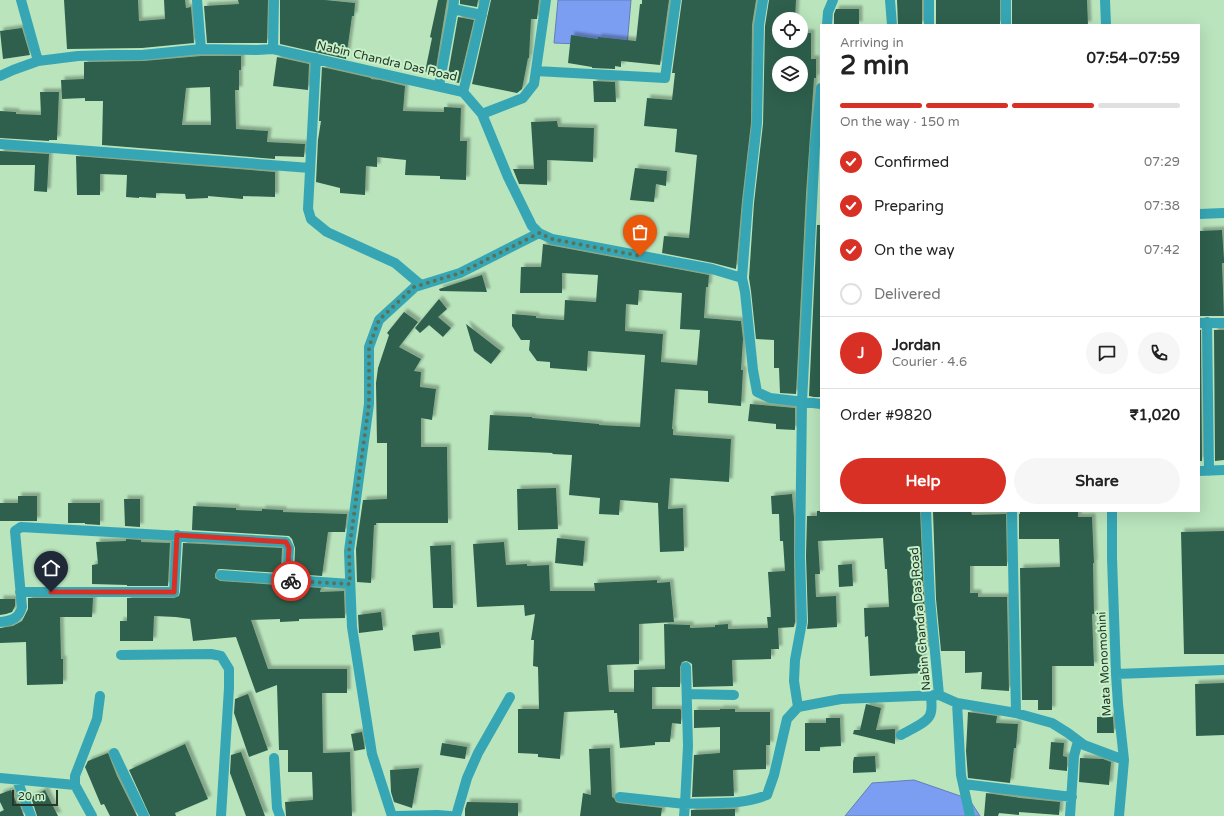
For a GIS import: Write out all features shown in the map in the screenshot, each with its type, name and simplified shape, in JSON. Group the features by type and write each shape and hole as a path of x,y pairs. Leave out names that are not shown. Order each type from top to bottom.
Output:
{"street":[{"path":"21,0 38,61"},
{"path":"197,0 201,49"},
{"path":"273,49 274,0"},
{"path":"463,92 485,0"},
{"path":"482,114 523,98 534,84 546,0"},
{"path":"536,71 665,78 676,0"},
{"path":"762,0 759,25 757,123 748,202 742,278 745,292 753,370 757,392 770,398 820,404"},
{"path":"826,24 828,12 833,0"},
{"path":"890,0 892,24"},
{"path":"929,0 929,24"},
{"path":"1006,0 1006,24"},
{"path":"1105,0 1106,24"},
{"path":"439,86 453,5 482,14"},
{"name":"Nabin Chandra Das Road","path":"0,76 38,61 78,56 111,54 142,55 201,49 273,49 463,92 482,114 508,177 532,226 539,233"},
{"path":"316,58 308,209 311,219 327,232 395,263 421,285"},
{"path":"798,707 794,681 795,660 802,622 800,556 802,402 806,315 817,220 815,145 820,98"},
{"path":"0,144 310,168"},
{"path":"1200,214 1224,214"},
{"path":"392,816 372,754 352,627 349,551 369,404 369,347 379,320 414,287 460,273 539,233 552,239 712,269 742,278"},
{"path":"1224,322 1203,322 1204,471 1224,470"},
{"name":"Nabin Chandra Das Road","path":"926,512 935,695 957,703 1016,713 1052,723 1084,745 1124,760"},
{"path":"1012,512 1016,713"},
{"name":"Mata Monomohini","path":"1112,512 1116,674 1124,760 1118,816"},
{"path":"0,622 15,618 20,614 22,607 15,531 21,527 286,542 289,548 287,580"},
{"path":"20,592 174,592 177,535"},
{"path":"221,575 350,584"},
{"path":"121,655 212,654 221,656 229,669 229,688 221,816"},
{"path":"684,816 688,746 686,667"},
{"path":"1116,674 1224,670"},
{"path":"687,694 734,695"},
{"path":"620,797 684,804 740,802 758,799 767,795 774,775 787,719 798,707 841,699 935,695 930,717 926,721 901,735"},
{"path":"92,816 75,785 75,776 97,719 100,696"},
{"path":"456,816 467,778 478,753 510,697"},
{"path":"957,703 961,776 970,816"},
{"path":"1070,816 1074,756 1078,740"},
{"path":"114,753 144,816"},
{"path":"274,758 277,808 280,816"},
{"path":"0,778 75,785"},
{"path":"17,780 31,816"},
{"path":"963,784 1072,797"},
{"path":"397,816 450,816"}],"water":[{"path":"558,0 631,0 627,46 554,43"},
{"path":"914,780 969,799 980,816 845,816 872,783"}],"building":[{"path":"64,0 138,0 139,21 165,19 164,0 185,0 186,8 191,7 194,43 142,48 67,49"},
{"path":"238,0 268,0 267,43 207,43 204,6 239,4"},
{"path":"280,0 325,0 355,3 346,59 280,44"},
{"path":"438,0 447,0 435,74 425,72 432,38 430,37"},
{"path":"460,0 478,0 477,7 460,4"},
{"path":"491,0 539,0 537,19 531,19 529,58 522,89 517,93 472,84"},
{"path":"642,0 669,0 660,65 621,61 621,67 615,66 615,69 592,68 568,63 571,35 598,39 598,37 636,41 640,4 642,4"},
{"path":"682,0 756,0 752,25 751,123 736,269 662,253 664,236 689,238 697,155 675,152 677,129 644,126 647,98 672,100 675,73 672,73"},
{"path":"769,0 796,0 795,12 772,12 772,48 808,48 808,33 811,33 811,59 816,59 816,78 814,78 806,194 796,394 780,393 779,368 774,368 774,340 756,339 749,278 754,203 763,124 765,26"},
{"path":"897,0 922,0 922,24 898,24"},
{"path":"936,0 1000,0 1000,24 936,24"},
{"path":"1012,0 1087,0 1088,24 1012,24"},
{"path":"836,9 859,9 859,24 834,24 834,14"},
{"path":"458,17 474,20 459,83 447,80"},
{"path":"22,28 30,55 3,59 0,31"},
{"path":"201,56 241,56 239,90 235,90 236,129 268,131 267,142 305,144 304,157 275,156 275,159 102,145 103,101 85,101 85,98 62,99 61,80 84,79 84,62 143,61","holes":["210,87 211,125 182,125 186,88"]},
{"path":"277,57 309,64 308,90 273,86"},
{"path":"322,67 405,86 403,111 444,112 444,107 461,108 460,141 467,141 466,180 440,179 440,176 405,175 406,160 377,157 377,167 366,166 365,195 340,193 340,188 316,182 318,140 321,121 319,121"},
{"path":"593,81 615,82 616,102 594,102"},
{"path":"40,92 59,92 57,140 49,141 0,138 0,111 16,112 16,114 41,115"},
{"path":"557,121 558,127 594,128 593,162 547,160 547,185 519,184 513,169 534,169 531,122"},
{"path":"0,151 49,154 47,192 34,191 35,165 0,165"},
{"path":"76,156 275,172 275,197 243,196 243,199 208,196 208,198 186,199 185,194 156,193 156,198 126,197 127,175 100,174 100,195 77,195"},
{"path":"635,168 667,171 666,186 656,184 654,202 630,200"},
{"path":"817,225 820,225 820,397 809,396"},
{"path":"1222,230 1224,259 1224,263 1222,263 1224,316 1200,316 1200,231"},
{"path":"543,244 709,275 708,287 706,287 704,318 741,321 743,339 741,370 743,370 741,406 708,403 708,391 675,389 672,429 673,435 731,439 729,482 670,478 668,509 683,508 684,551 660,552 658,503 620,500 619,515 599,514 600,498 569,495 572,455 488,450 490,415 532,417 599,425 640,427 645,355 588,351 587,371 550,368 550,362 537,361 529,350 530,340 521,340 512,326 512,314 536,316 536,318 564,320 565,300 596,302 598,275 562,273 562,293 520,293 521,267 541,267","holes":["639,290 682,293 680,329 700,330 697,365 661,362 663,334 625,331 626,304 638,305"]},
{"path":"482,275 487,292 440,291 439,289"},
{"path":"439,299 447,309 438,317 451,328 443,337 429,325 420,333 415,328"},
{"path":"404,312 418,322 399,347 421,359 414,371 421,372 420,387 436,389 432,420 421,418 421,447 447,447 448,523 376,523 376,525 374,525 371,583 357,582 356,549 363,500 387,499 387,443 377,443 376,383 378,368 389,335 387,333"},
{"path":"466,324 501,351 491,364 474,351"},
{"path":"1200,330 1201,330 1202,461 1200,461"},
{"path":"1214,330 1224,330 1224,460 1215,461"},
{"path":"750,404 795,408 795,430 776,429 776,424 748,421"},
{"path":"556,488 558,529 518,530 517,489"},
{"path":"792,494 794,517 795,622 794,627 778,628 779,649 771,649 771,659 732,660 733,686 693,687 692,664 686,661 682,662 680,667 680,687 652,687 652,709 681,710 681,724 672,723 670,742 655,742 655,745 620,748 617,713 614,713 614,710 564,712 560,759 538,757 538,754 518,753 518,709 539,709 538,667 533,666 534,640 531,640 535,614 525,616 524,605 477,607 473,544 504,542 506,565 549,565 550,591 595,591 594,583 657,580 657,583 670,582 674,622 639,624 639,664 607,665 609,692 634,692 634,670 665,669 664,624 690,625 690,628 715,627 715,625 728,624 728,629 768,628 767,617 771,617 768,572 785,571 783,541 780,541 779,514 772,514 771,496"},
{"path":"18,496 37,496 37,521 0,521 0,503 18,503"},
{"path":"124,499 140,499 140,527 125,526"},
{"path":"68,503 100,503 100,525 68,523"},
{"path":"193,506 236,508 236,510 262,511 262,509 283,510 283,512 347,514 345,532 328,532 322,576 294,574 295,548 292,539 289,536 192,530"},
{"path":"817,511 920,512 928,651 922,651 923,673 870,676 868,636 865,637 864,608 889,607 887,569 885,569 883,538 818,541 820,574 815,574 816,597 836,596 837,627 807,629 807,516 817,516"},
{"path":"933,512 971,512 972,515 1006,514 1007,566 970,566 970,593 978,593 978,597 1007,597 1009,691 981,689 982,672 965,673 965,651 941,651 936,599"},
{"path":"1020,512 1078,512 1078,517 1092,517 1094,563 1094,614 1092,614 1094,666 1052,666 1052,710 1038,710 1038,700 1022,700 1020,568 1060,567 1059,539 1019,539"},
{"path":"1224,531 1224,654 1184,654 1181,532"},
{"path":"557,538 585,541 583,566 555,563"},
{"path":"126,539 141,540 141,542 170,543 168,586 92,584 92,565 98,564 96,542 126,541"},
{"path":"183,543 282,548 281,573 218,569 215,574 215,578 220,581 321,588 320,592 344,591 345,618 299,619 299,621 280,622 280,619 251,620 268,669 347,669 347,693 322,693 323,753 350,752 352,816 286,816 285,802 313,800 312,772 288,772 288,750 279,750 277,685 256,693 236,637 193,641 190,619 154,616 153,641 120,641 120,621 127,621 127,598 174,598 179,596"},
{"path":"451,545 453,608 433,608 430,546"},
{"path":"852,564 853,586 839,587 838,565"},
{"path":"28,598 93,598 92,617 60,617 63,684 27,685 26,642 0,643 0,628 13,626 22,621 28,609"},
{"path":"0,599 15,599 15,606 12,612 0,615"},
{"path":"381,612 383,630 359,633 358,615"},
{"path":"439,632 441,648 414,651 412,635"},
{"path":"1224,683 1224,735 1196,736 1195,684"},
{"path":"248,694 268,750 249,757 234,713 235,699"},
{"path":"866,704 881,708 876,730 895,729 895,744 853,734 854,730 860,730"},
{"path":"735,709 735,712 770,712 770,745 766,745 766,769 733,770 734,796 692,797 694,755 720,753 720,727 694,728 694,710"},
{"path":"968,712 997,716 996,723 1018,724 1016,748 1014,748 1010,783 968,778 966,751"},
{"path":"1097,717 1113,717 1114,733 1097,733"},
{"path":"826,718 840,718 841,746 820,747 820,751 805,751 805,723 826,723"},
{"path":"362,732 365,749 354,751 351,734"},
{"path":"1051,742 1064,743 1063,756 1067,757 1067,771 1049,769"},
{"path":"442,743 467,747 465,759 440,755"},
{"path":"185,744 208,799 175,813 176,816 150,816 129,770"},
{"path":"610,748 612,797 619,803 662,808 661,816 580,816 583,793 591,795 589,749"},
{"path":"241,752 265,816 246,816 230,773 231,755"},
{"path":"108,753 117,776 137,816 110,816 104,804 101,805 85,767 88,761"},
{"path":"875,756 876,772 853,773 854,757"},
{"path":"1080,758 1103,759 1111,762 1109,785 1079,782"},
{"path":"419,768 412,808 394,802 391,792 390,770"},
{"path":"11,790 17,804 19,803 24,816 0,816 0,812 4,810 0,802 0,794"},
{"path":"45,790 58,816 37,816 31,797"},
{"path":"986,793 1060,802 1059,815 1019,812 1019,815 999,813 998,816 984,816"},
{"path":"467,802 518,803 518,816 465,816"},
{"path":"735,809 735,816 691,816 691,810"}],"way so far":[{"path":"291,581 350,584 349,551 352,538 369,404 369,347 379,320 414,287 460,273 539,233 552,239 640,256"}],"route":[{"path":"51,592 174,592 177,535 280,540 286,542 289,548 287,580 291,581"}]}
